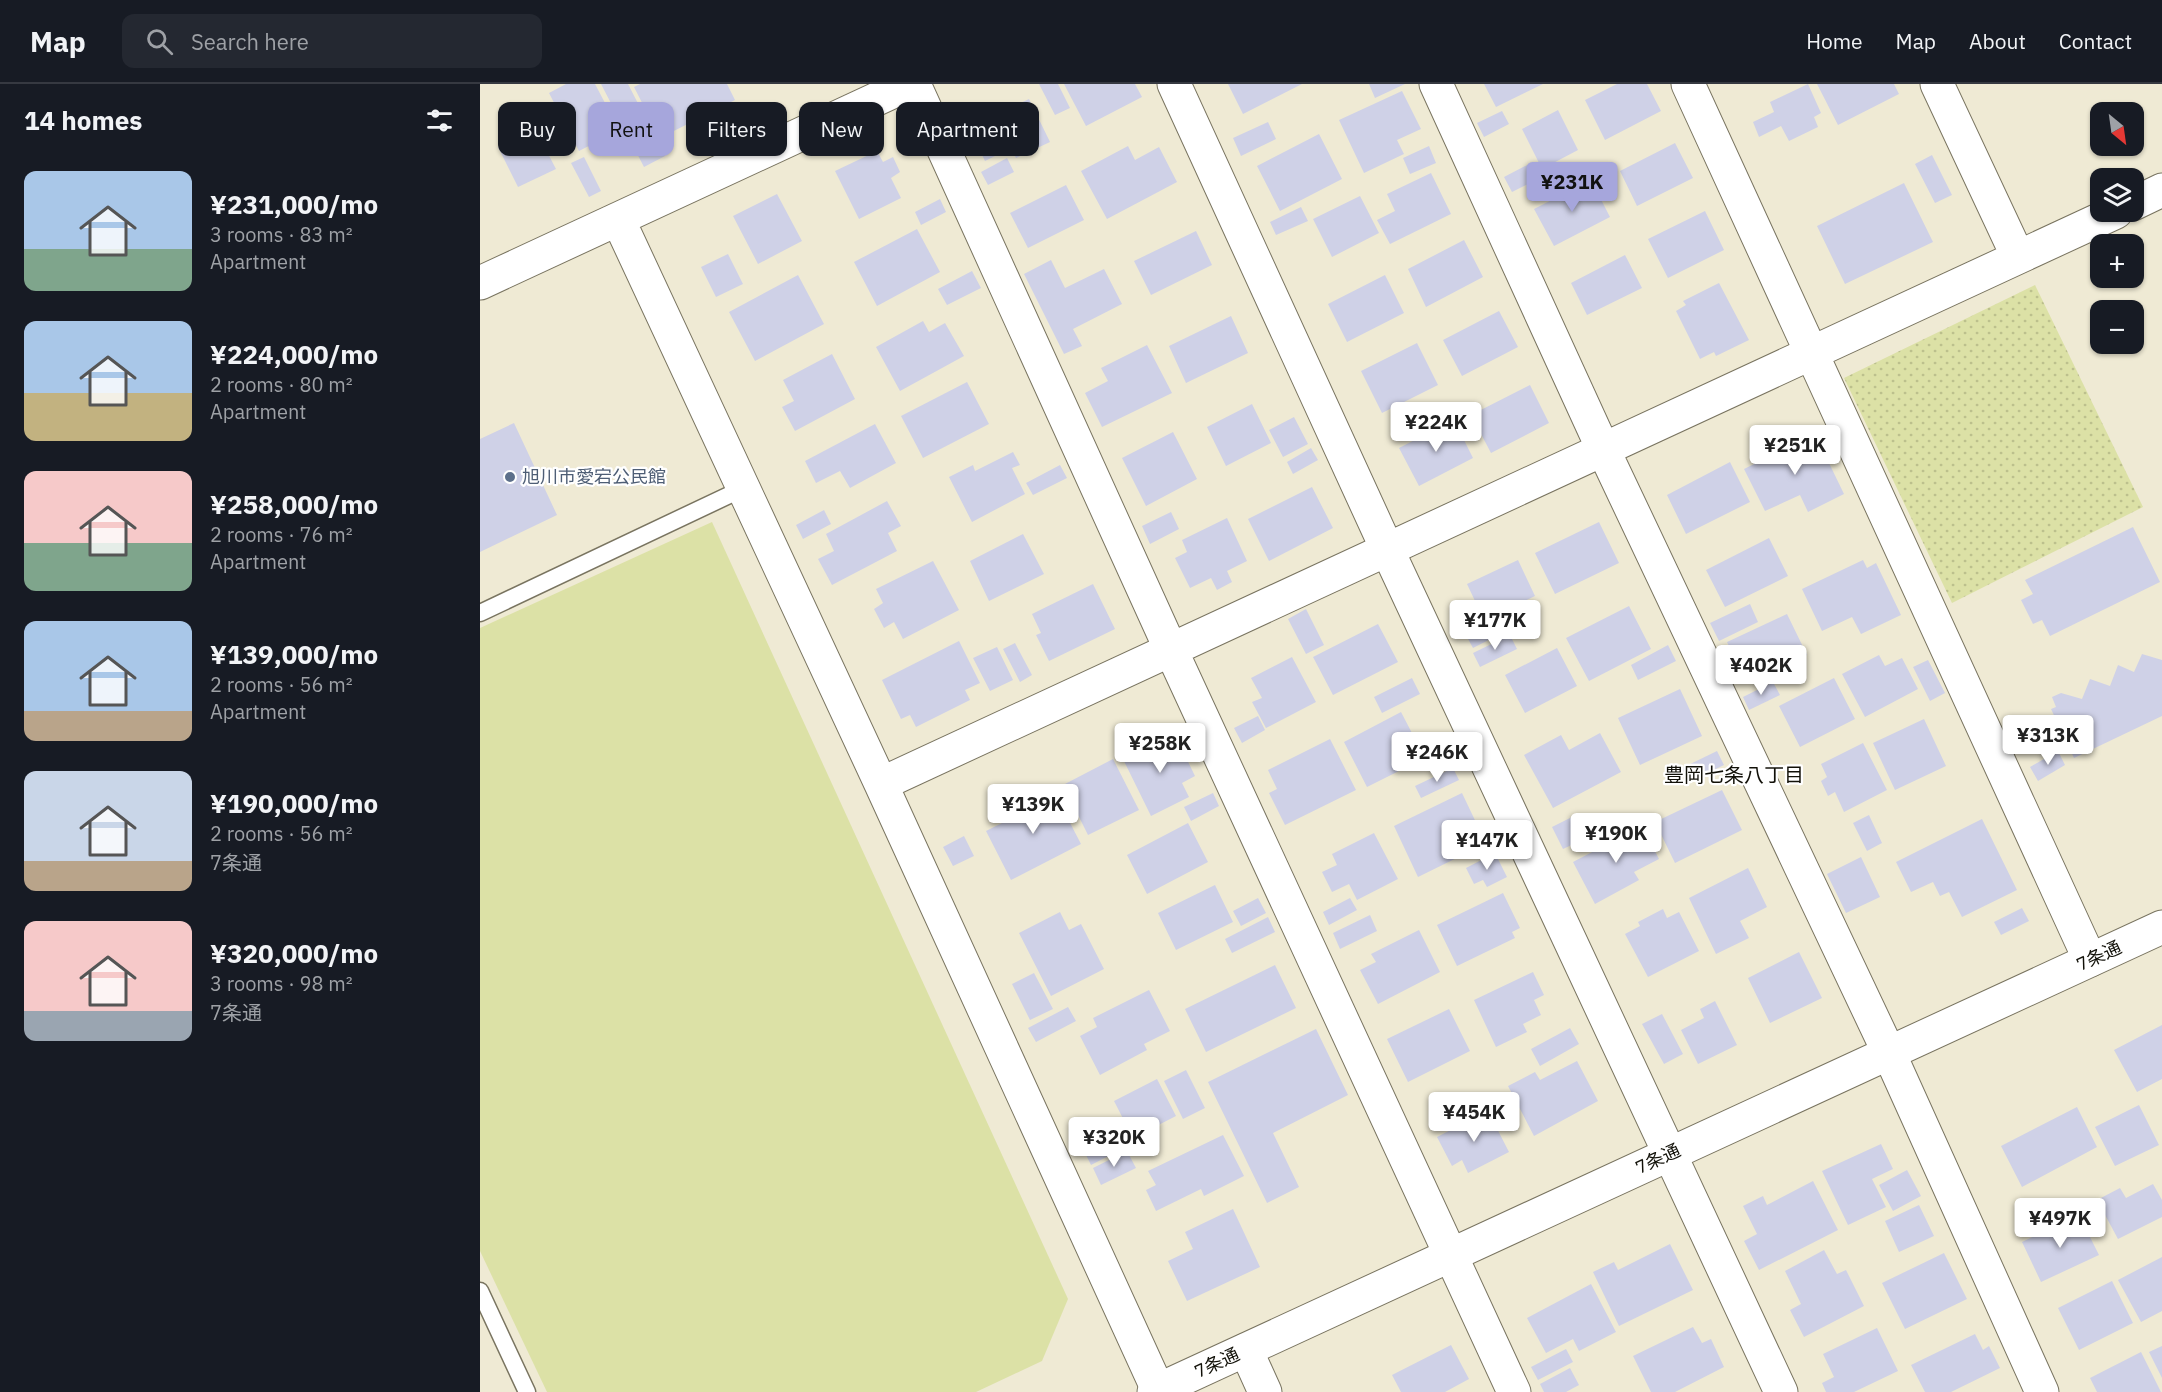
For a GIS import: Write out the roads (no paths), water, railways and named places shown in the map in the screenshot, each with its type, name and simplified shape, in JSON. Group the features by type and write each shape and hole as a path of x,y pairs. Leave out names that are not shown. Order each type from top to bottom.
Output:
{"street":[{"path":"480,283 909,84"},
{"path":"914,84 1171,650 1514,1392"},
{"path":"1174,84 1387,549 1781,1392"},
{"path":"1436,84 1603,449 1889,1053 2043,1392"},
{"path":"1688,84 2090,960"},
{"path":"1937,84 2018,257"},
{"path":"2144,199 2162,190"},
{"path":"618,219 881,784 1156,1391"},
{"path":"881,784 2094,222"},
{"name":"7条通","path":"1156,1391 2162,927"},
{"path":"1246,1350 1265,1392"}],"lane":[{"path":"480,613 744,488"},
{"path":"480,1291 527,1392"}],"place":[{"name":"旭川市愛宕公民館","path":"510,477"}],"district":[{"name":"豊岡七条八丁目","path":"1734,775"}]}
